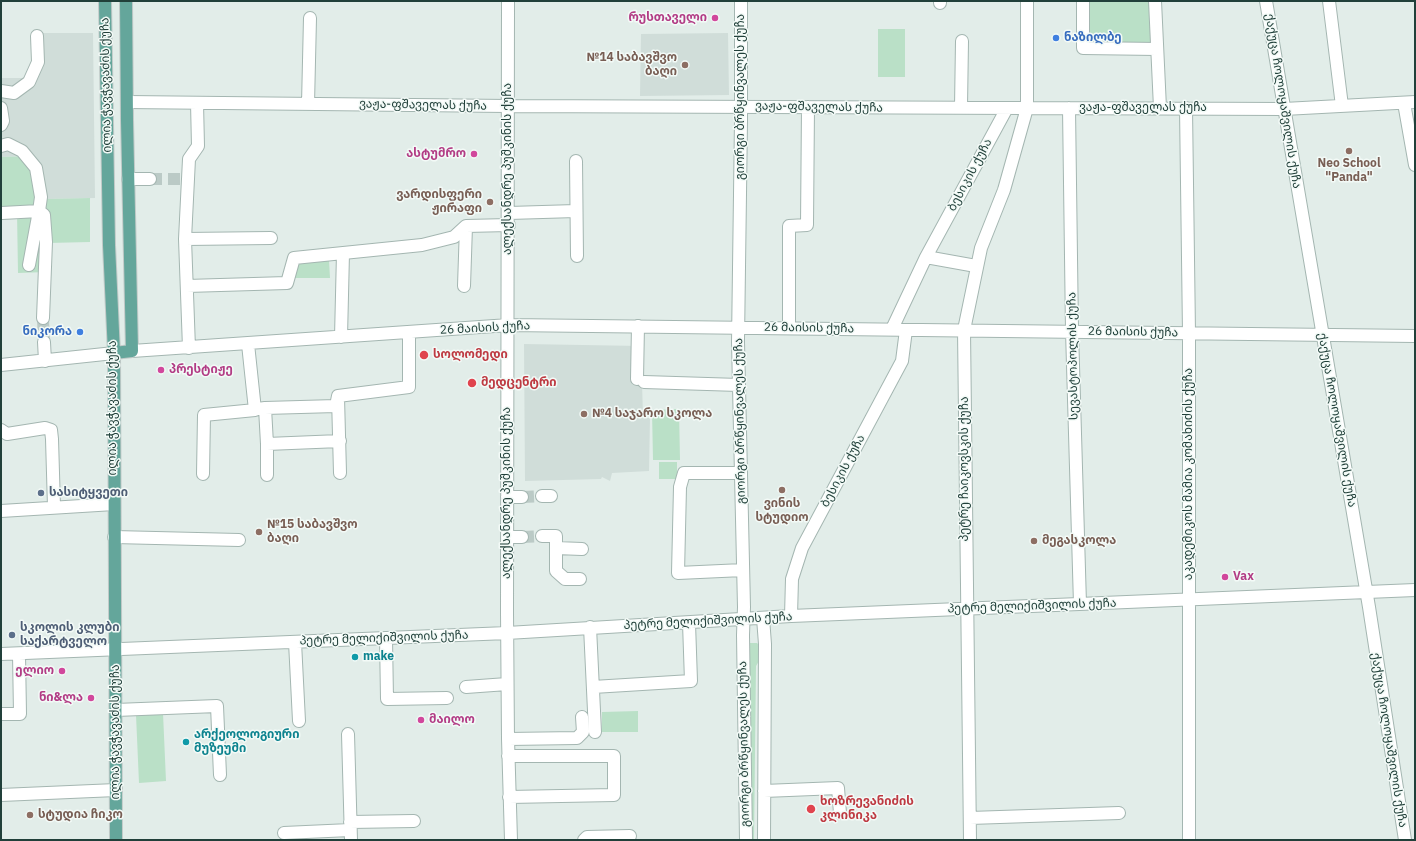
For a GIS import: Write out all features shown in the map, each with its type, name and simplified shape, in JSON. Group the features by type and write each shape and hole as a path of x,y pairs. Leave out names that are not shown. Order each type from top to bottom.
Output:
{"main road":[{"name":"ილია ჭავჭავაძის ქუჩა","path":"105,1 108,245 114,353 116,840"},
{"name":"ილია ჭავჭავაძის ქუჩა","path":"126,1 126,102 132,351"},
{"path":"114,353 132,351"}],"street":[{"name":"ალექსანდრე პუშკინის ქუჩა","path":"508,1 509,325 507,684 511,840"},
{"name":"გიორგი ბრწყინვალეს ქუჩა","path":"741,1 739,327 746,840"},
{"path":"1027,1 1027,108"},
{"path":"1083,1 1083,48 1157,49"},
{"path":"1155,1 1160,108"},
{"name":"ქაქუცა ჩოლოყაშვილის ქუჩა","path":"1266,1 1366,592 1405,840"},
{"path":"1329,1 1342,106"},
{"path":"308,104 310,18"},
{"path":"1,91 14,93 29,82 38,62 37,36"},
{"path":"961,107 962,41"},
{"name":"ვაჟა-ფშაველას ქუჩა","path":"126,102 508,106 1284,109 1410,103"},
{"path":"189,348 184,179 189,159 198,146 197,103"},
{"path":"1410,103 1415,165"},
{"path":"789,328 789,226 807,225 808,107"},
{"path":"1,108 3,121 1,125"},
{"name":"ბესიკის ქუჩა","path":"892,329 926,257 1007,108"},
{"name":"პეტრე ჩაიკოვსკის ქუჩა","path":"970,840 966,609 964,330 976,266 981,248 1004,190 1027,108"},
{"name":"სევასტოპოლის ქუჩა","path":"1069,108 1072,331 1080,604"},
{"name":"აკადემიკოს მამია კომახიძის ქუჩა","path":"1186,108 1189,333 1189,840"},
{"path":"1,146 8,144 22,150 36,168 41,197 29,265"},
{"path":"576,161 576,256"},
{"path":"128,179 150,179"},
{"path":"2,213 39,211 44,216 46,242 43,318"},
{"path":"509,213 576,211"},
{"path":"187,286 287,283 294,258 422,245 454,237 466,226 509,225"},
{"path":"464,286 466,226"},
{"path":"185,239 271,238"},
{"path":"341,337 343,253"},
{"path":"926,257 976,266"},
{"name":"26 მაისის ქუჩა","path":"132,351 509,325 1415,336"},
{"path":"638,326 640,380 740,385"},
{"name":"ბესიკის ქუჩა","path":"791,616 792,579 802,548 902,361 906,330"},
{"path":"338,396 409,387 409,332"},
{"path":"44,342 45,361"},
{"path":"248,344 266,444 268,475"},
{"path":"1,365 114,353"},
{"path":"202,474 204,415 260,409 336,406 338,396"},
{"path":"338,396 340,473"},
{"path":"1,430 7,434 45,428 50,430 52,439 54,507"},
{"path":"266,444 340,441"},
{"path":"741,473 684,473 680,487 678,573 743,570"},
{"path":"507,497 522,497"},
{"path":"1,511 114,504"},
{"path":"542,536 556,536 556,571 565,579 580,579"},
{"path":"114,537 239,540"},
{"path":"507,537 522,537"},
{"path":"556,548 582,549"},
{"name":"პეტრე მელიქიშვილის ქუჩა","path":"1,654 507,633 791,616 1415,590"},
{"name":"გიორგი ბრწყინვალეს ქუჩა","path":"763,618 765,639 764,840"},
{"path":"593,686 691,681 689,622"},
{"path":"590,627 595,732"},
{"path":"386,638 387,699 447,698"},
{"path":"295,642 299,721"},
{"path":"1,714 20,714 19,654"},
{"path":"466,686 507,684"},
{"path":"116,710 217,706 220,775"},
{"path":"508,739 577,738 583,732 582,717"},
{"path":"348,734 350,831"},
{"path":"508,756 614,756 614,795 509,797"},
{"path":"764,791 838,788 840,813"},
{"path":"1,795 116,790"},
{"path":"970,818 1119,813"},
{"path":"284,833 350,831 414,821"},
{"path":"584,840 587,837 630,836"}],"shaded area":[{"path":"34,33 93,33 95,198 47,199 33,156 1,157 1,131 4,127 5,109 1,102 1,78 28,78 34,63"},
{"name":"№14 საბავშვო ბაღი","path":"728,33 729,95 640,96 641,34"},
{"name":"№4 საჯარო სკოლა","path":"524,344 641,346 643,417 650,418 649,471 612,473 610,481 602,477 601,479 525,481"}],"green space":[{"path":"1083,1 1155,1 1157,49 1083,48"},
{"path":"878,29 905,29 905,77 878,77"},
{"path":"33,156 47,199 90,198 90,242 48,243 47,272 18,273 17,212 1,212 1,157"},
{"path":"329,260 330,278 295,278 295,261"},
{"path":"679,409 680,460 653,460 652,410"},
{"path":"659,462 677,462 677,479 659,479"},
{"path":"750,643 757,643 759,645 759,661 756,666 754,840 748,840 747,645"},
{"path":"638,711 638,732 602,732 602,712"},
{"path":"163,713 166,781 139,783 136,715"}],"tunnel":[{"path":"150,179 180,179"},
{"path":"43,318 44,342"},
{"path":"522,497 542,496"},
{"path":"522,537 542,536"}],"place":[{"name":"რუსთაველი","path":"715,18"},
{"name":"ნაზილბე","path":"1056,38"},
{"name":"№14 საბავშვო ბაღი","path":"685,65"},
{"name":"Neo School \"Panda\"","path":"1349,151"},
{"name":"ასტუმრო","path":"474,154"},
{"name":"ვარდისფერი ჟირაფი","path":"490,202"},
{"name":"ნიკორა","path":"80,332"},
{"name":"სოლომედი","path":"424,355"},
{"name":"პრესტიჟე","path":"161,370"},
{"name":"მედცენტრი","path":"472,383"},
{"name":"№4 საჯარო სკოლა","path":"584,414"},
{"name":"ვინის სტუდიო","path":"782,490"},
{"name":"სასიტყვეთი","path":"41,493"},
{"name":"№15 საბავშვო ბაღი","path":"259,532"},
{"name":"მეგასკოლა","path":"1034,541"},
{"name":"Vax","path":"1225,577"},
{"name":"სკოლის კლუბი საქარტველო","path":"12,635"},
{"name":"make","path":"355,657"},
{"name":"ელიო","path":"62,671"},
{"name":"ნი&ლა","path":"91,698"},
{"name":"მაილო","path":"421,720"},
{"name":"არქეოლოგიური მუზეუმი","path":"186,742"},
{"name":"ხოზრევანიძის კლინიკა","path":"811,809"},
{"name":"სტუდია ჩიკო","path":"30,815"}]}
